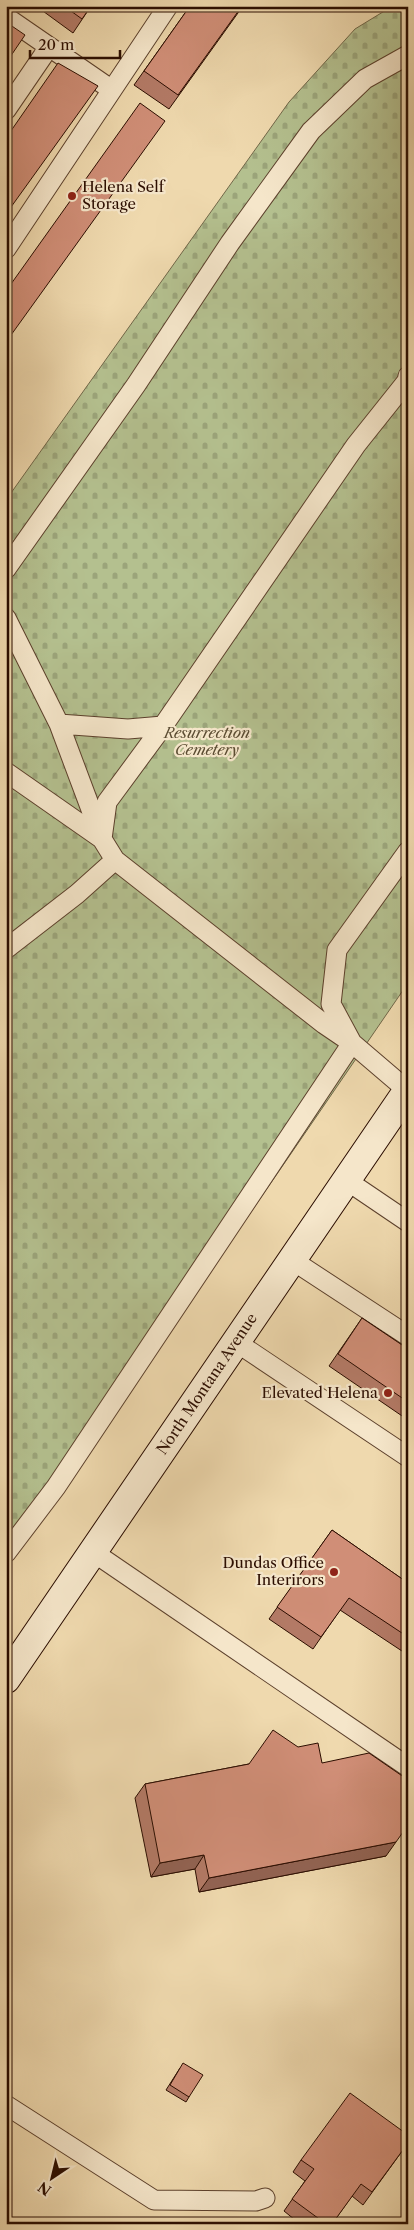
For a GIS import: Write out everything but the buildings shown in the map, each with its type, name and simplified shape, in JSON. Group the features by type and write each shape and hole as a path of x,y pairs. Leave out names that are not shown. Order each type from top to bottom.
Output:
{"main road":[{"name":"North Montana Avenue","path":"6,1679 408,1090"}],"lane":[{"path":"6,249 168,6"},
{"path":"6,17 112,90"},
{"path":"6,110 49,47"},
{"path":"6,569 136,385 230,243 311,131 365,79 408,55"},
{"path":"102,839 107,802 163,726 356,445 408,381 408,376"},
{"path":"6,618 59,724 102,839 116,860 324,1024 352,1043 408,1090"},
{"path":"59,724 128,729 163,726"},
{"path":"6,772 102,839"},
{"path":"352,1043 331,1004 337,950 408,851"},
{"path":"6,949 77,894 116,860"},
{"path":"6,1553 56,1487 352,1043"},
{"path":"346,1180 408,1222"},
{"path":"292,1260 408,1336"},
{"path":"236,1342 408,1458"},
{"path":"93,1552 408,1767"},
{"path":"6,2106 154,2200 256,2201 265,2198"}],"green space":[{"name":"Resurrection Cemetery","path":"408,6 408,983 6,1569 6,500 289,102 355,29 391,7"}],"place":[{"name":"Helena Self Storage","path":"72,196"},
{"name":"Elevated Helena","path":"388,1393"},
{"name":"Dundas Office Interirors","path":"334,1572"}]}
